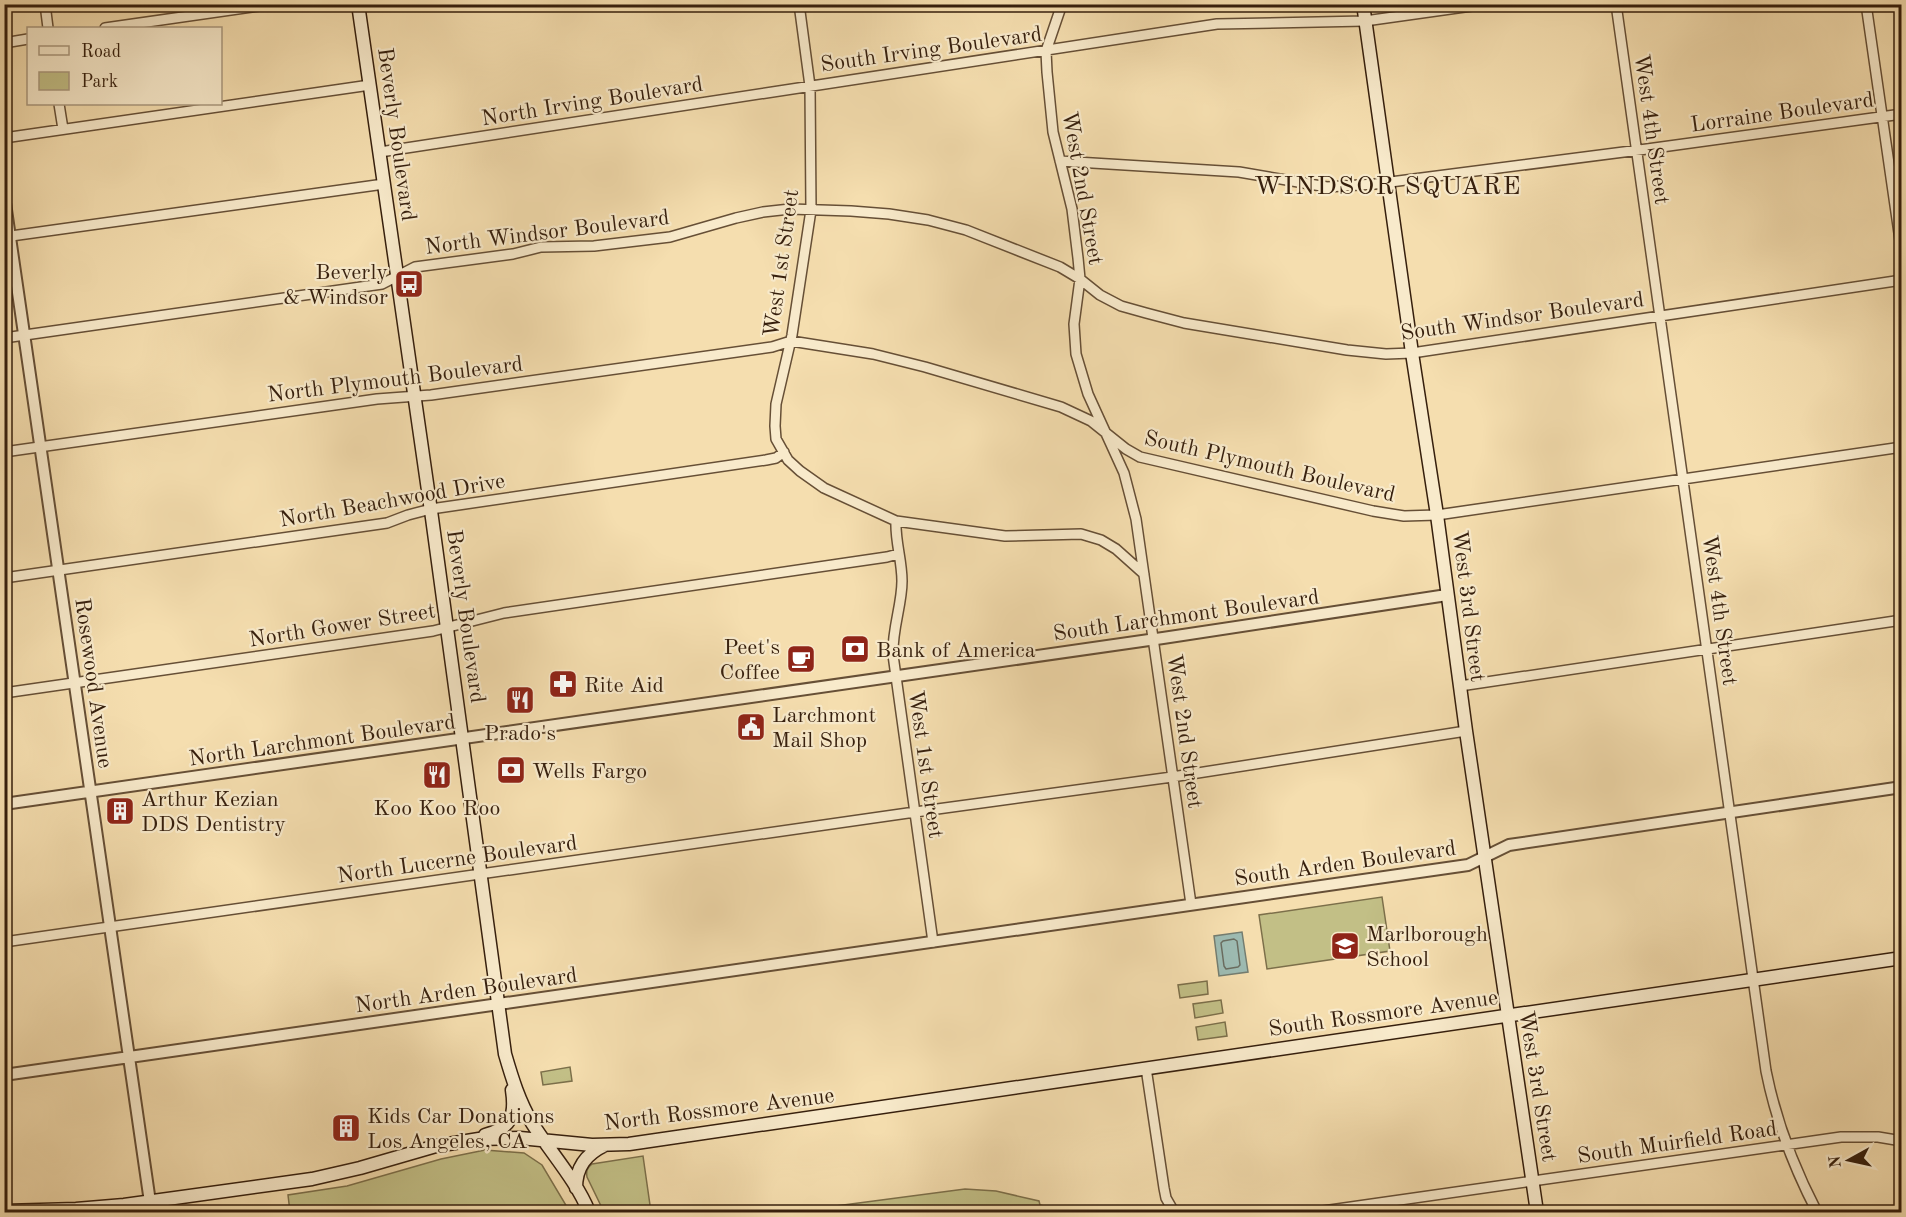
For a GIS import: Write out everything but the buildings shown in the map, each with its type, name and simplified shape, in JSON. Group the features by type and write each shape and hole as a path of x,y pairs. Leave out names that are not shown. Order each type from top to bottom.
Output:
{"main road":[{"name":"Beverly Boulevard","path":"358,4 431,509 505,1054 520,1101 589,1212"},
{"name":"West 3rd Street","path":"1363,4 1537,1212"},
{"name":"South Rossmore Avenue","path":"941,1099 1902,958"},
{"path":"465,1141 501,1130 511,1118 513,1102 505,1054"},
{"name":"North Rossmore Avenue","path":"4,1211 150,1207 328,1176 422,1150 465,1141 507,1138 605,1145 941,1099"},
{"path":"576,1188 576,1179 583,1162 589,1154 605,1145"}],"street":[{"path":"45,4 48,27"},
{"path":"112,27 273,4"},
{"name":"West 1st Street","path":"784,452 776,439 777,404 791,340 811,210 810,86 799,4"},
{"name":"West 2nd Street","path":"1062,4 1046,51 1049,103 1072,209 1080,279 1074,324 1076,354 1088,394 1124,473 1136,519 1191,904"},
{"name":"South Irving Boulevard","path":"810,86 1217,24 1365,21 1486,4"},
{"name":"West 4th Street","path":"1616,4 1766,1071 1786,1144 1803,1186 1817,1212"},
{"path":"1866,4 1902,254"},
{"path":"4,43 27,39"},
{"path":"4,138 370,85"},
{"name":"North Irving Boulevard","path":"380,152 810,86"},
{"path":"59,105 63,129"},
{"name":"Lorraine Boulevard","path":"1060,161 1239,172 1327,187 1389,183 1902,114"},
{"path":"7,237 384,184"},
{"name":"Rosewood Avenue","path":"4,196 7,237 25,335 150,1207"},
{"name":"North Windsor Boulevard","path":"4,338 382,284 415,267 513,254 541,247 594,246 670,237 763,212 790,209 811,210"},
{"name":"South Windsor Boulevard","path":"811,210 889,214 928,220 966,230 1060,267 1100,295 1121,306 1184,323 1347,350 1386,354 1412,353 1902,280"},
{"name":"North Plymouth Boulevard","path":"4,452 772,346 791,340"},
{"name":"South Plymouth Boulevard","path":"791,340 873,354 1061,407 1091,421 1126,449 1140,457 1373,511 1404,516 1437,514 1902,447"},
{"path":"784,452 788,460 800,471 824,488 896,520 1005,536 1081,534 1101,540 1116,549 1144,574"},
{"name":"North Beachwood Drive","path":"4,578 387,523 431,509 766,460 776,458 784,452"},
{"name":"West 1st Street","path":"896,520 895,532 902,580 892,645 933,942"},
{"name":"North Gower Street","path":"4,693 447,628 504,613 898,554"},
{"name":"South Larchmont Boulevard","path":"895,676 1447,595"},
{"path":"1460,686 1902,620"},
{"name":"North Larchmont Boulevard","path":"4,804 895,676"},
{"name":"North Lucerne Boulevard","path":"4,942 1173,777 1466,731"},
{"name":"South Arden Boulevard","path":"933,942 1468,865 1509,844 1902,787"},
{"name":"North Arden Boulevard","path":"4,1075 933,942"},
{"path":"1146,1068 1164,1188 1166,1198 1174,1212"},
{"name":"South Muirfield Road","path":"1316,1212 1361,1209 1532,1181 1841,1137 1878,1137 1902,1141"}],"green space":[{"path":"1382,897 1390,951 1267,969 1259,915"},
{"path":"1207,981 1208,994 1180,998 1178,985"},
{"path":"1221,1000 1223,1013 1195,1018 1193,1004"},
{"path":"1225,1022 1227,1036 1198,1040 1196,1027"},
{"path":"570,1067 572,1081 543,1085 541,1072"},
{"path":"485,1150 524,1153 542,1165 570,1212 290,1212 288,1195 347,1186 441,1159"},
{"path":"643,1156 651,1212 604,1212 587,1177 588,1168 592,1164"},
{"path":"965,1189 996,1191 1039,1201 1040,1205 1066,1212 790,1212"}],"water":[{"path":"1242,932 1248,972 1219,976 1214,936"}],"place":[{"name":"Beverly & Windsor","path":"409,284"},
{"name":"Bank of America","path":"855,649"},
{"name":"Peet's Coffee","path":"801,659"},
{"name":"Rite Aid","path":"563,684"},
{"name":"Prado's","path":"520,700"},
{"name":"Larchmont Mail Shop","path":"751,727"},
{"name":"Wells Fargo","path":"511,770"},
{"name":"Koo Koo Roo","path":"437,775"},
{"name":"Arthur Kezian DDS Dentistry","path":"120,811"},
{"name":"Marlborough School","path":"1345,946"},
{"name":"Kids Car Donations Los Angeles, CA","path":"346,1128"}],"district":[{"name":"WINDSOR SQUARE","path":"1388,185"}]}
